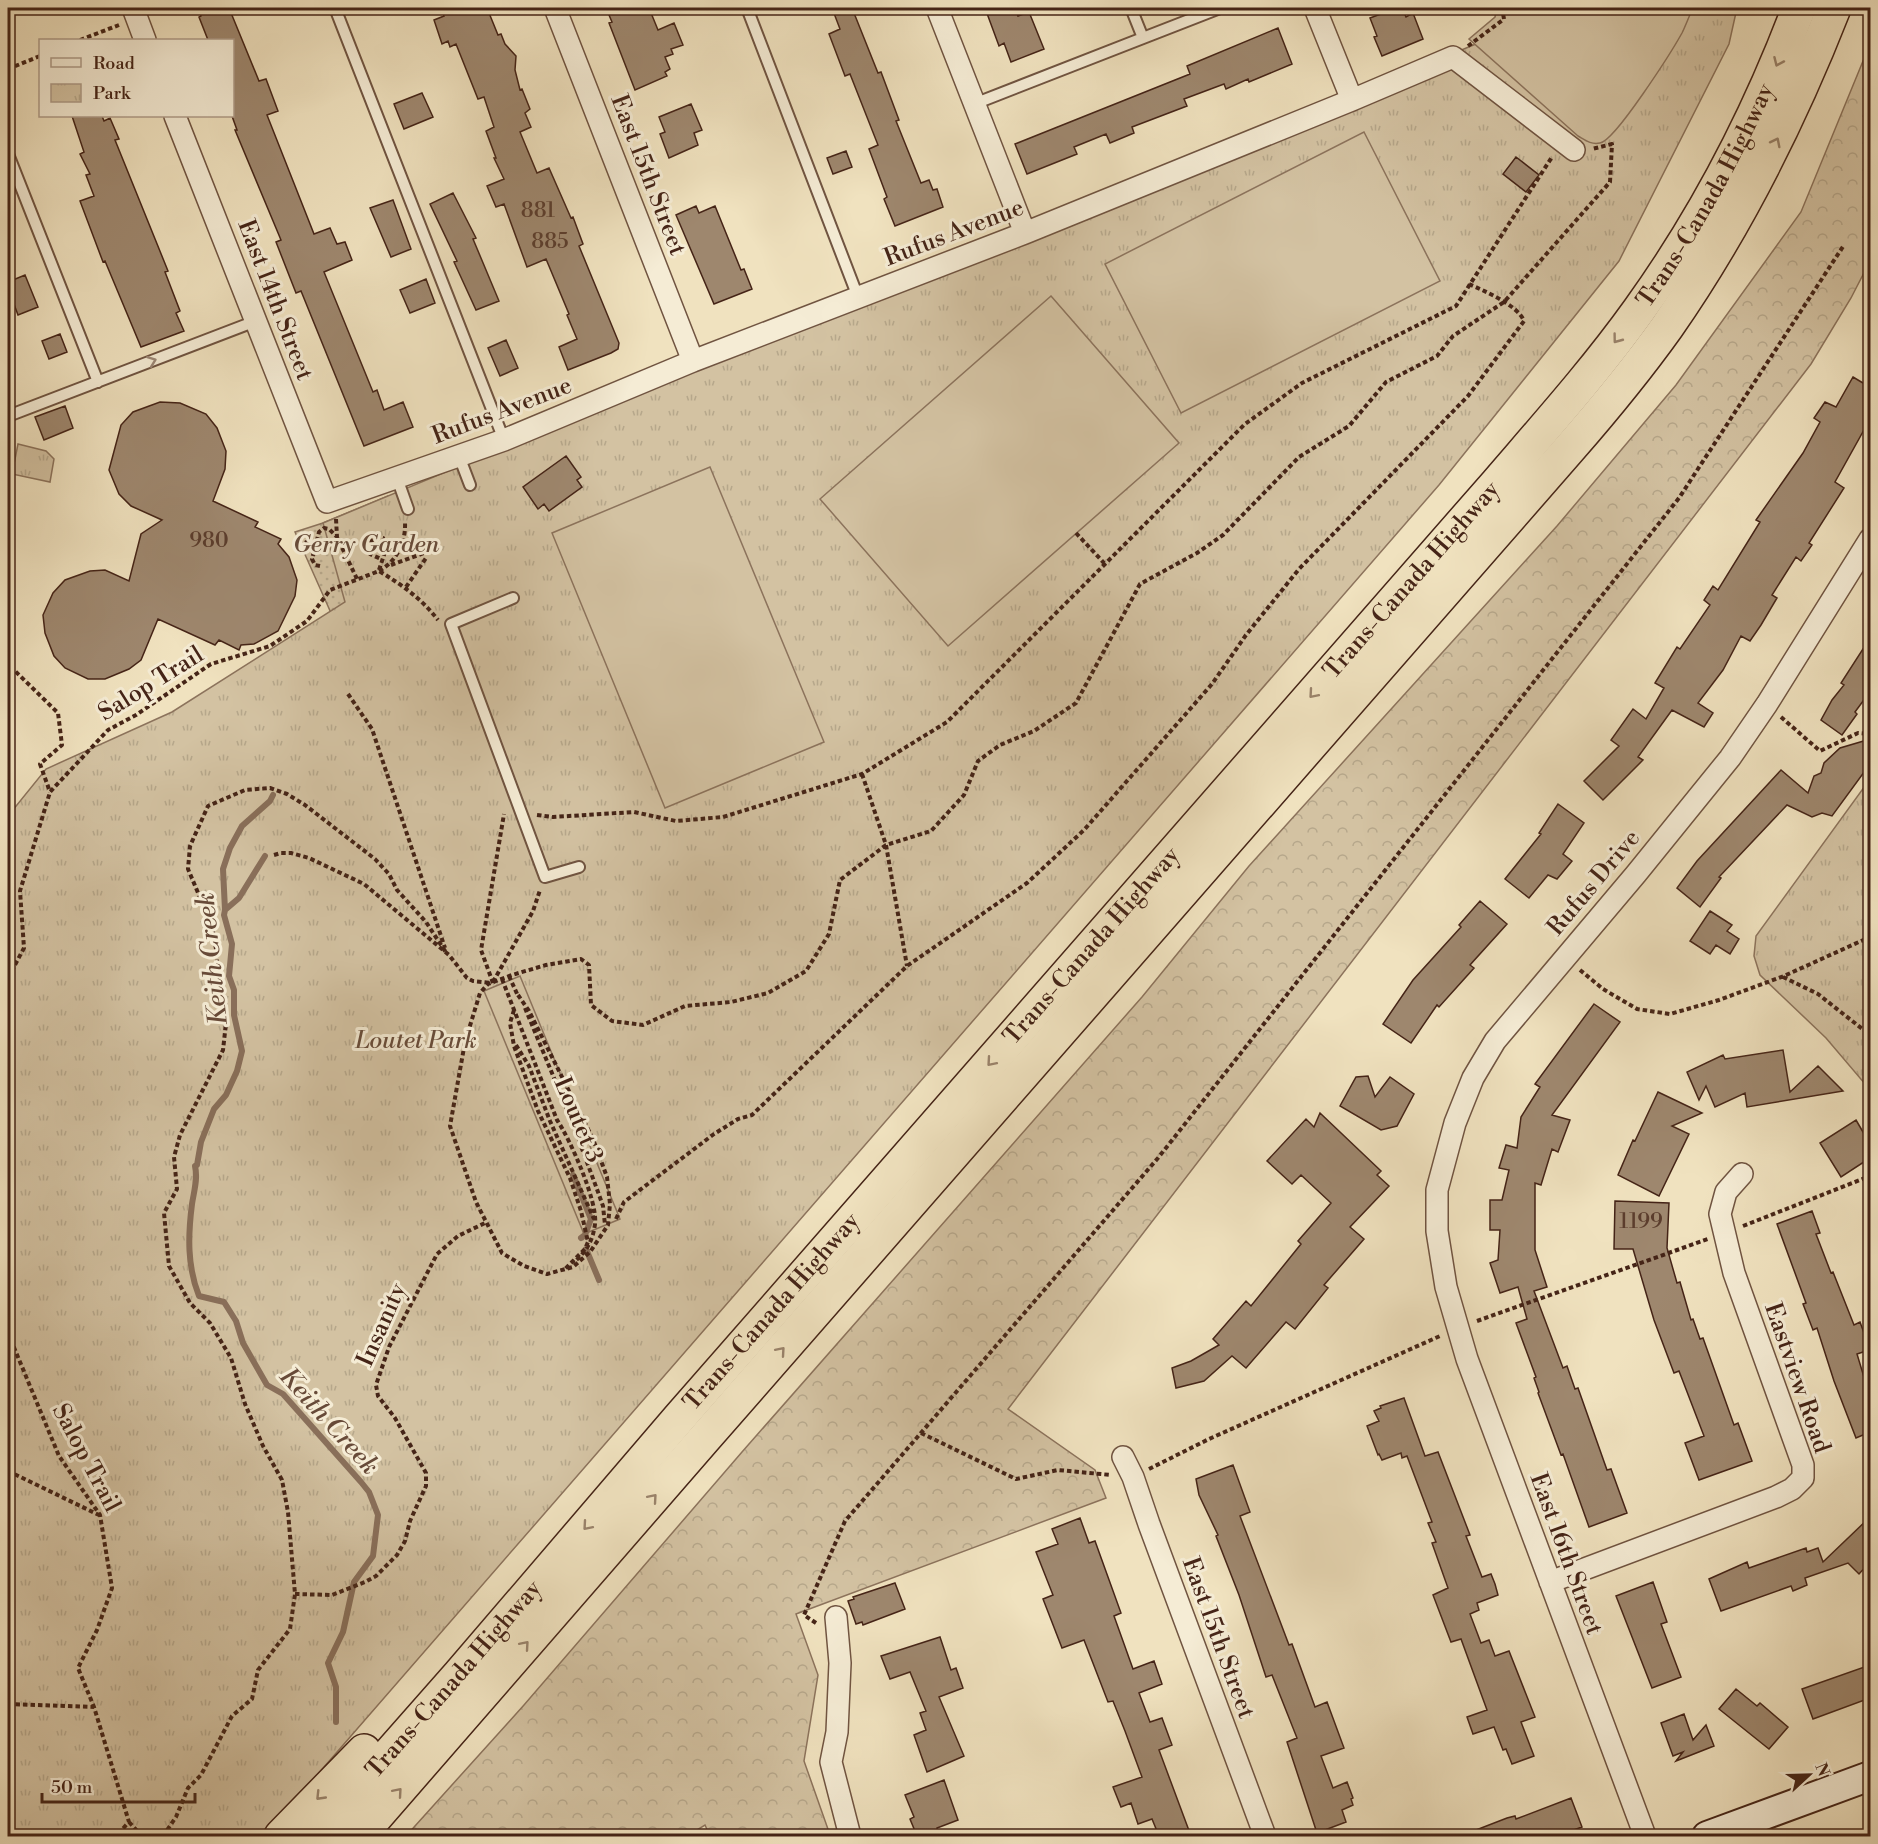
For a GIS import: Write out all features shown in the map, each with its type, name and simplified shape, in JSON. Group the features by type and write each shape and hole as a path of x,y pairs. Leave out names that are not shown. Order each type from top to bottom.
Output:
{"highway":[{"name":"Trans-Canada Highway","path":"316,1836 459,1675 695,1400 1595,368 1640,309 1721,180 1765,91 1799,8"},
{"name":"Trans-Canada Highway","path":"359,1836 1536,488 1620,388 1666,327 1710,262 1749,194 1794,104 1834,8"},
{"path":"281,1836 381,1734 459,1675"}],"main road":[{"path":"1707,1836 1870,1776"}],"street":[{"name":"East 15th Street","path":"555,8 693,362"},
{"path":"937,8 1025,233"},
{"path":"1315,8 1352,100"},
{"path":"135,13 146,39"},
{"name":"Rufus Avenue","path":"330,502 400,488 459,456 1025,233 1453,57"},
{"path":"1453,57 1574,150"},
{"name":"East 14th Street","path":"175,117 330,502"},
{"name":"Rufus Drive","path":"1446,1287 1437,1231 1437,1190 1455,1123 1473,1078 1495,1041 1636,874 1715,776 1767,704 1870,539"},
{"name":"Eastview Road","path":"1550,1582 1776,1497 1792,1489 1803,1478 1803,1465 1798,1449 1734,1273 1720,1214 1726,1192 1742,1174"},
{"name":"East 16th Street","path":"1446,1287 1467,1359 1645,1836"},
{"name":"East 15th Street","path":"1123,1457 1133,1477 1265,1836"},
{"path":"837,1628 840,1663 837,1732 831,1762 850,1836"}],"lane":[{"path":"335,8 504,440"},
{"path":"747,8 858,297"},
{"path":"1131,8 1143,38"},
{"path":"974,104 1220,8"},
{"path":"8,154 98,382"},
{"path":"8,416 256,321"},
{"path":"459,456 470,485"},
{"path":"400,488 408,509"},
{"path":"513,598 451,624 545,877 579,867"}],"path":[{"path":"1453,57 1504,19 1502,8"},
{"path":"82,39 135,13"},
{"path":"8,69 39,56"},
{"path":"493,983 481,950 505,808 518,802 535,815 553,817 634,812 676,821 723,817 862,774 947,722 1245,424 1302,383 1456,306 1556,151 1595,149 1612,144 1610,182 1504,302 1453,336 1437,356 1386,382 1349,426 1299,457 1223,535 1197,553 1140,584 1076,703 1034,731 1000,745 978,761 964,795 931,831 886,845 840,880 829,934 806,971 768,993 730,1002 686,1006 642,1025 612,1021 591,1005 590,965 581,959 546,965 509,976 493,983 488,984 480,993 465,1042 450,1126 476,1202 502,1253 524,1266 547,1274 573,1266 585,1257 608,1225 610,1204 607,1177 593,1139 529,1011 518,995"},
{"path":"837,1628 804,1615 844,1521 1158,1158 1679,498 1844,245"},
{"path":"616,1219 624,1202 714,1134 738,1119 752,1115 907,966 1027,883 1084,830 1212,684 1246,635 1299,569 1468,396 1524,321 1522,316 1504,302 1469,284"},
{"path":"388,566 404,541 400,488"},
{"path":"330,502 336,521 337,537"},
{"path":"320,566 315,565 312,559 319,532 324,528 329,529 337,537 357,579"},
{"path":"1076,533 1104,563"},
{"path":"381,559 370,554 368,546 369,542 379,537 383,538 387,546 379,571 406,587 426,604 462,654"},
{"path":"306,540 313,554"},
{"name":"Salop Trail","path":"8,978 24,948 20,891 50,792 108,730 136,715 212,664 270,646 307,621 330,590 388,566 425,555 406,587"},
{"path":"8,651 13,669 58,713 62,745 40,764 50,792"},
{"path":"348,694 372,729 447,954"},
{"path":"1767,704 1820,751 1858,733 1870,734"},
{"path":"862,774 886,845 907,966"},
{"path":"163,1836 176,1817 188,1788 201,1776 232,1716 252,1699 258,1670 290,1629 295,1594 288,1512 282,1480 263,1446 245,1404 231,1358 210,1323 190,1303 169,1266 164,1213 177,1190 174,1157 180,1135 223,1050 226,1023 226,1003 219,984 212,926 188,870 190,846 208,806 246,790 270,788 287,794 305,805 375,859 389,874 397,890 426,922 466,978 493,983"},
{"path":"274,855 281,852 309,858 364,884 447,954"},
{"path":"493,983 533,911 545,877"},
{"path":"1565,957 1602,989 1637,1009 1670,1014 1719,1000 1782,977 1870,937"},
{"path":"509,976 531,1020 598,1192 606,1222 604,1232"},
{"path":"1782,977 1818,994 1870,1035"},
{"name":"Loutet 3","path":"502,979 557,1120 566,1132 593,1205 595,1222"},
{"path":"514,1010 510,1023 514,1042 538,1111 570,1178 584,1220 588,1242 585,1249 565,1269"},
{"path":"514,1042 526,1059 550,1122 595,1222 588,1248 565,1269"},
{"path":"1870,1176 1867,1179 1870,1182"},
{"name":"Insanity","path":"295,1594 332,1595 365,1582 376,1576 397,1555 405,1541 410,1521 426,1486 426,1473 395,1418 378,1396 376,1384 389,1347 437,1254 458,1236 488,1222"},
{"path":"921,1433 1016,1479 1058,1470 1133,1477 1209,1439 1458,1328 1554,1294"},
{"name":"Salop Trail","path":"8,1333 59,1456 100,1515 112,1588 97,1630 78,1668 94,1707 129,1822"},
{"path":"8,1471 100,1515"},
{"path":"8,1704 94,1707"},
{"path":"116,1836 129,1822 142,1836"}],"green space":[{"path":"1497,8 1693,8 1667,58 1630,112 1607,138 1600,143 1594,143 1578,136 1469,39 1495,17"},
{"name":"Loutet Park","path":"1519,8 1737,8 1729,44 1619,261 1439,485 264,1836 8,1836 8,816 46,769 172,712 345,602 323,523 1524,24"},
{"path":"1870,44 1870,261 1851,298 1811,364 1008,1409 1095,1470 1106,1498 796,1614 818,1675 804,1761 829,1832 817,1836 710,1836 705,1825 687,1836 406,1836 524,1705 742,1452 1142,997 1249,866 1557,526 1676,385 1801,212"},
{"path":"1364,132 1440,281 1181,413 1105,264"},
{"path":"1051,296 1179,443 948,646 820,499"},
{"path":"18,444 46,451 54,459 50,482 12,474"},
{"path":"710,467 824,742 665,808 552,533"},
{"name":"Gerry Garden","path":"388,496 431,606 335,622 295,532"},
{"path":"1870,779 1870,1098 1866,1085 1826,1038 1760,975 1754,956 1756,936"},
{"path":"520,976 620,1219 584,1234 484,991"}],"building":[{"path":"198,8 229,8 259,81 266,79 278,111 267,115 314,234 330,228 337,244 345,242 352,260 324,272 373,392 377,390 384,410 403,402 413,427 364,446 301,291 296,293 276,242 281,240 235,130 237,130 232,117 234,39 208,39 199,17 201,16"},
{"path":"440,8 487,8 498,35 501,34 505,44 516,56 515,70 520,90 522,89 530,109 525,113 531,127 520,132 537,173 549,168 571,218 573,217 583,244 579,246 619,343 618,349 611,353 568,370 559,347 577,339 567,315 569,314 546,259 527,267 504,204 496,207 487,186 504,179 494,158 496,158 486,131 494,127 484,97 478,99 456,44 450,47 448,41 442,44 434,20 444,16"},
{"path":"606,8 649,8 658,30 674,23 683,45 671,49 673,54 665,57 670,69 665,72 667,76 635,90 609,23 612,22"},
{"path":"832,8 852,8 878,73 881,72 899,120 896,121 921,183 929,180 933,190 937,189 943,207 895,226 869,149 878,145 850,74 845,76 829,34 840,29"},
{"path":"985,8 1015,8 1018,16 1029,12 1044,49 1011,62 1004,43 999,46"},
{"path":"1402,8 1406,17 1413,13 1423,39 1382,56 1374,37 1377,36 1370,18"},
{"path":"1278,28 1292,64 1249,82 1248,79 1226,89 1224,84 1184,99 1187,106 1132,127 1134,133 1110,143 1106,134 1074,147 1077,154 1027,174 1015,144 1190,74 1187,66"},
{"path":"422,93 433,117 404,129 394,104"},
{"path":"691,104 702,130 694,133 698,145 669,158 660,134 665,132 659,117"},
{"path":"72,117 102,117 104,121 110,118 119,139 115,140 168,271 165,272 180,311 176,313 184,331 141,347 105,261 103,262 80,201 94,196 86,175 90,174 80,154 84,152"},
{"path":"846,151 852,167 833,174 827,158"},
{"path":"1516,157 1539,175 1526,192 1503,174"},
{"path":"453,193 476,238 473,239 499,301 476,310 454,262 457,261 430,204"},
{"path":"393,200 411,249 391,257 370,208"},
{"path":"696,206 699,213 715,206 741,270 744,269 752,289 714,304 676,215"},
{"path":"25,275 38,307 18,315 8,282"},
{"path":"426,279 435,303 410,313 400,290"},
{"path":"60,334 67,352 49,359 42,341"},
{"path":"506,340 518,368 500,376 488,348"},
{"path":"1853,377 1868,386 1864,391 1870,395 1870,419 1835,482 1844,488 1809,543 1812,545 1801,561 1796,557 1772,595 1777,598 1761,625 1750,641 1741,636 1723,670 1698,703 1713,713 1704,727 1672,710 1638,757 1643,760 1603,800 1584,781 1619,746 1611,740 1633,709 1646,719 1664,688 1655,683 1677,647 1680,649 1710,605 1704,600 1713,586 1718,590 1760,522 1756,520 1803,453 1820,422 1814,418 1825,402 1836,407"},
{"path":"160,402 180,403 206,414 217,428 226,451 225,469 213,501 258,522 255,527 281,539 278,544 289,557 297,580 295,596 278,631 254,644 241,645 239,650 219,640 215,645 158,619 141,660 129,669 105,679 88,679 65,668 54,656 45,633 43,615 53,593 65,580 90,571 105,570 129,581 141,534 162,520 131,506 119,494 109,470 121,425 133,412"},
{"path":"65,406 73,428 44,440 35,417"},
{"path":"566,456 581,477 577,480 582,487 549,511 544,504 538,509 523,487"},
{"path":"1870,638 1870,687 1855,712 1857,714 1842,735 1821,720 1844,685 1841,683"},
{"path":"1867,740 1870,764 1832,816 1822,813 1812,817 1787,805 1719,877 1721,878 1700,907 1677,888 1697,861 1781,770 1808,793 1814,776 1821,773 1824,763 1840,748"},
{"path":"1558,804 1584,823 1563,854 1572,861 1557,879 1548,875 1529,898 1505,879 1541,834 1539,833"},
{"path":"1480,901 1507,924 1470,965 1474,968 1439,1007 1437,1005 1411,1043 1383,1024 1413,980 1461,927 1459,925"},
{"path":"1710,911 1732,925 1727,931 1739,939 1730,954 1716,945 1710,954 1690,941"},
{"path":"1594,1004 1620,1022 1552,1115 1570,1120 1558,1152 1552,1149 1541,1185 1535,1183 1535,1250 1547,1287 1534,1291 1563,1368 1567,1366 1575,1389 1578,1388 1607,1470 1611,1469 1627,1513 1589,1527 1538,1393 1534,1378 1536,1377 1516,1323 1527,1319 1518,1287 1500,1293 1490,1263 1498,1260 1500,1230 1490,1230 1490,1200 1502,1200 1509,1170 1499,1168 1506,1145 1517,1148 1521,1117 1540,1087 1535,1084"},
{"path":"1783,1050 1790,1092 1818,1066 1843,1091 1747,1107 1745,1093 1715,1107 1706,1086 1699,1100 1687,1072 1723,1055 1725,1059"},
{"path":"1368,1076 1375,1097 1390,1077 1414,1094 1397,1126 1381,1130 1340,1106 1356,1077"},
{"path":"1658,1092 1702,1113 1672,1126 1689,1134 1659,1196 1618,1175"},
{"path":"1320,1113 1381,1171 1377,1175 1389,1186 1350,1227 1364,1239 1324,1285 1328,1288 1295,1329 1286,1322 1246,1368 1232,1356 1204,1381 1176,1388 1172,1368 1191,1361 1219,1345 1213,1339 1246,1301 1251,1306 1301,1244 1298,1241 1331,1203 1301,1175 1292,1184 1267,1161 1306,1119 1314,1127"},
{"path":"1856,1120 1870,1144 1870,1158 1841,1177 1820,1143"},
{"path":"1615,1201 1669,1203 1667,1248 1677,1283 1680,1282 1691,1320 1693,1319 1700,1339 1703,1338 1734,1425 1738,1423 1752,1461 1699,1480 1685,1443 1704,1436 1679,1371 1674,1373 1654,1320 1633,1249 1614,1249"},
{"path":"1812,1211 1820,1233 1816,1234 1831,1273 1833,1272 1854,1325 1860,1322 1868,1344 1864,1346 1866,1351 1857,1354 1870,1397 1870,1432 1856,1438 1817,1328 1813,1330 1803,1304 1806,1303 1777,1224"},
{"path":"1404,1398 1425,1456 1438,1452 1470,1535 1466,1536 1482,1577 1491,1574 1495,1584 1498,1595 1477,1603 1479,1610 1470,1614 1481,1643 1489,1640 1495,1656 1509,1651 1535,1717 1521,1722 1534,1756 1512,1764 1506,1749 1503,1750 1494,1727 1473,1734 1467,1717 1487,1710 1461,1639 1451,1642 1433,1595 1448,1588 1432,1543 1436,1542 1428,1523 1432,1522 1407,1456 1402,1458 1401,1453 1382,1460 1367,1426 1379,1421 1374,1411 1381,1408 1380,1406"},
{"path":"1233,1465 1250,1512 1240,1516 1289,1645 1292,1644 1315,1707 1327,1702 1344,1748 1321,1756 1333,1788 1347,1782 1353,1805 1342,1810 1346,1822 1317,1833 1287,1742 1297,1738 1272,1675 1266,1677 1239,1595 1216,1536 1218,1535 1199,1495 1196,1479"},
{"path":"1870,1517 1870,1562 1859,1574 1848,1563 1805,1578 1807,1585 1793,1591 1791,1586 1721,1611 1709,1579 1747,1562 1749,1568 1806,1548 1807,1552 1818,1548 1823,1562"},
{"path":"1080,1518 1089,1543 1095,1541 1121,1613 1114,1616 1133,1669 1154,1661 1162,1684 1139,1693 1150,1722 1162,1718 1172,1745 1159,1750 1191,1836 1159,1836 1152,1819 1138,1824 1131,1803 1121,1807 1113,1787 1142,1777 1125,1731 1113,1701 1108,1702 1084,1640 1062,1648 1043,1599 1053,1595 1036,1552 1058,1544 1052,1529"},
{"path":"1653,1582 1667,1622 1661,1624 1681,1677 1652,1688 1616,1596"},
{"path":"895,1583 905,1609 863,1625 862,1622 856,1624 848,1601 854,1599 853,1597"},
{"path":"940,1637 951,1670 956,1668 963,1688 939,1697 964,1756 927,1772 914,1735 926,1730 920,1713 926,1711 910,1672 890,1679 881,1656"},
{"path":"1870,1665 1870,1698 1813,1719 1802,1689"},
{"path":"1736,1689 1757,1706 1760,1703 1788,1727 1769,1749 1719,1709"},
{"path":"1684,1714 1693,1740 1706,1725 1714,1746 1676,1761 1683,1752 1673,1756 1661,1723"},
{"path":"944,1780 958,1820 937,1828 938,1833 917,1836 910,1819 914,1817 905,1795"},
{"path":"1571,1798 1582,1827 1557,1836 1463,1836 1507,1818 1515,1816 1516,1819"}],"waterway":[{"name":"Keith Creek","path":"273,795 270,801 242,826 230,848 223,869 224,915 232,944 229,976 234,990 234,1015 242,1051 237,1071 226,1095 214,1109 201,1142 195,1166 196,1180 189,1239 192,1273 199,1296 224,1302 236,1321 243,1343 267,1385 283,1394 361,1482 369,1492 378,1515 373,1556 354,1582 343,1632 328,1663 336,1687 336,1722"},
{"path":"225,910 239,898 265,856"},
{"path":"573,1175 591,1219 585,1235 581,1238"},
{"path":"586,1249 599,1280"}]}
